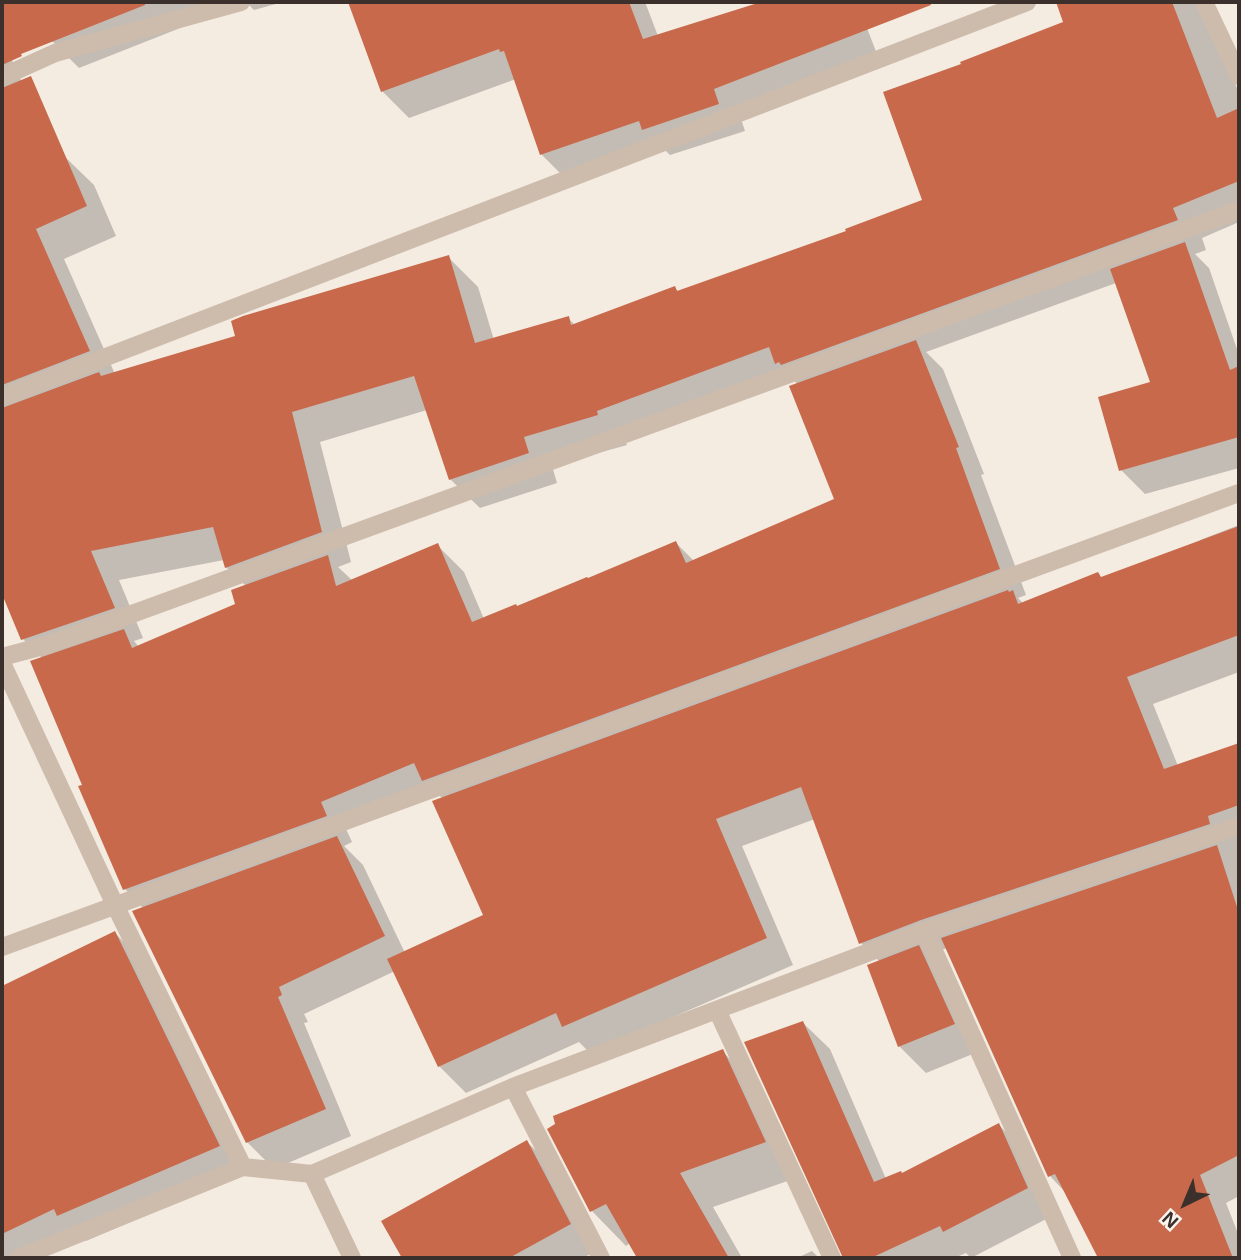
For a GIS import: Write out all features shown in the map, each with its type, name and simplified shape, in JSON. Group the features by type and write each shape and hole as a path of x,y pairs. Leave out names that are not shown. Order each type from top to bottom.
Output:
{"street":[{"path":"2,76 55,53 241,2"},
{"path":"2,397 1027,2"},
{"path":"1204,2 1239,76"},
{"path":"2,657 47,645 1239,210"},
{"path":"2,947 1239,493"},
{"path":"2,663 115,905 243,1167"},
{"path":"19,1258 243,1167 312,1174 513,1087 717,1010 925,932 1239,826"},
{"path":"925,932 1072,1258"},
{"path":"717,1010 832,1258"},
{"path":"513,1087 601,1258"},
{"path":"312,1174 352,1258"}],"building":[{"path":"2,2 145,2 145,5 21,54 22,56 2,65"},
{"path":"348,2 629,2 643,39 761,2 930,2 931,5 714,89 719,104 642,130 639,121 540,155 504,51 500,52 499,49 381,92"},
{"path":"1056,2 1172,2 1217,118 1239,108 1239,181 1173,208 1178,220 781,365 779,362 775,364 769,347 597,411 598,415 524,437 529,453 449,480 414,376 292,412 322,532 225,568 213,527 91,551 115,608 21,640 2,594 2,408 99,372 101,376 235,336 231,321 243,316 449,255 475,343 569,316 571,325 675,286 677,291 846,231 845,229 922,200 883,92 961,64 960,62 1063,22"},
{"path":"31,76 87,206 36,229 90,351 2,385 2,88"},
{"path":"1185,242 1230,370 1239,366 1239,437 1119,471 1098,397 1150,382 1110,269"},
{"path":"916,340 959,447 956,448 1000,569 422,781 414,763 321,802 327,816 123,890 78,786 82,785 30,661 124,629 132,648 235,604 231,590 328,555 336,586 438,543 472,622 676,541 686,563 834,499 789,386"},
{"path":"1239,526 1239,635 1127,677 1164,769 1239,743 1239,805 1208,816 1210,824 921,920 859,944 801,787 716,819 767,938 562,1027 556,1013 438,1067 387,959 483,915 432,801 1008,590 1013,590 1018,604 1098,572 1101,577"},
{"path":"337,836 385,936 279,987 282,995 278,997 326,1109 246,1143 132,911"},
{"path":"1217,845 1239,913 1239,1155 1200,1175 1233,1258 1098,1258 1055,1174 1048,1177 941,938"},
{"path":"115,931 220,1146 57,1216 54,1209 2,1234 2,986"},
{"path":"919,945 955,1024 898,1047 867,965"},
{"path":"803,1021 874,1182 901,1171 902,1173 999,1123 1028,1188 943,1232 940,1226 871,1258 843,1258 744,1042"},
{"path":"723,1049 766,1142 680,1173 729,1258 637,1258 606,1204 590,1212 547,1129 555,1124 553,1116"},
{"path":"527,1140 571,1224 509,1258 402,1258 381,1221"}]}
